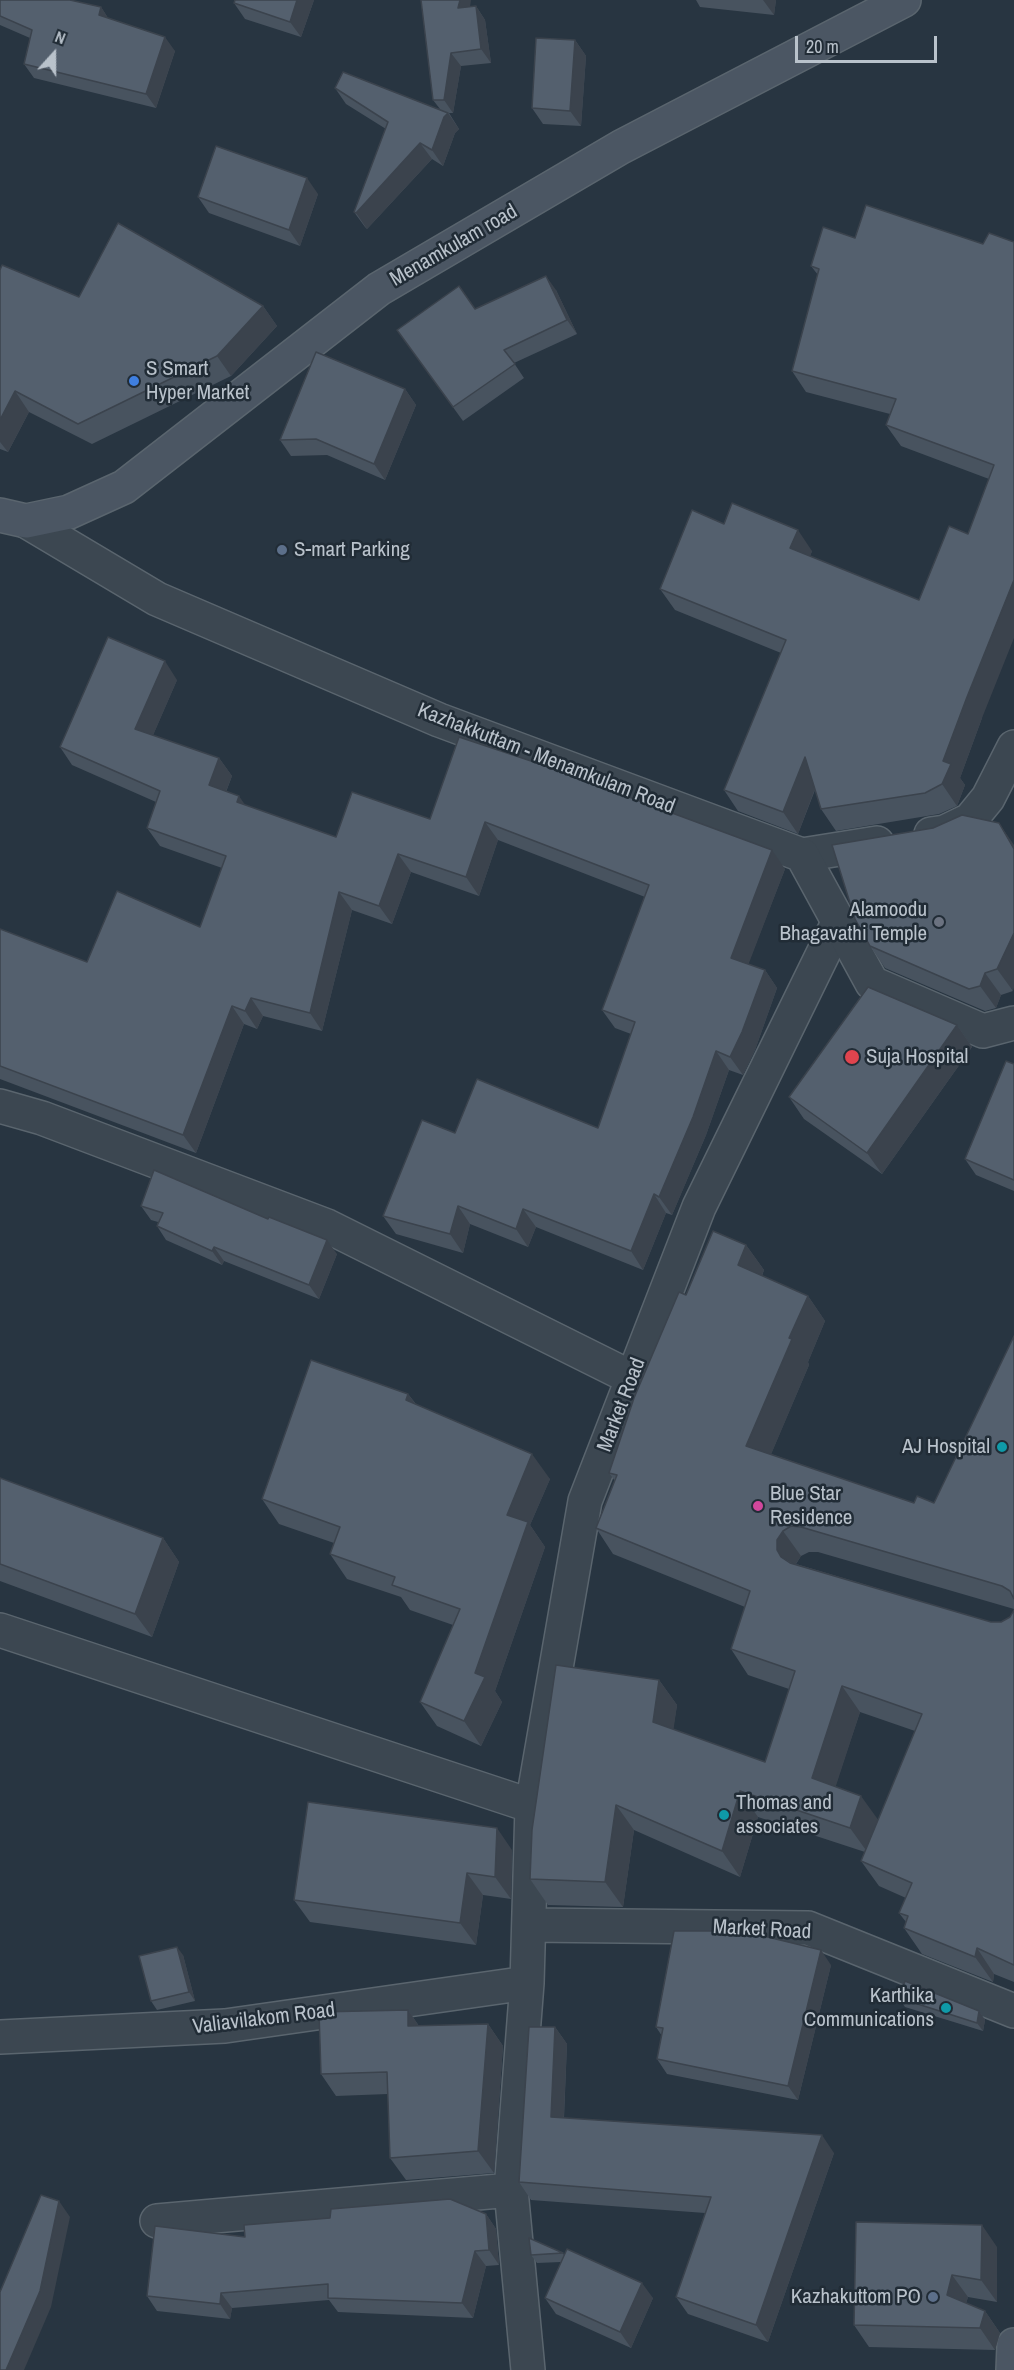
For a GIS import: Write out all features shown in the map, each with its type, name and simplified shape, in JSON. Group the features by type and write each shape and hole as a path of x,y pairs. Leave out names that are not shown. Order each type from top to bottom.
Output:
{"main road":[{"name":"Menamkulam road","path":"7,516 69,512 124,487 379,290 621,147 904,0"},
{"path":"1013,2370 1014,2345"}],"street":[{"name":"Kazhakkuttam - Menamkulam Road","path":"7,516 157,599 439,720 802,855"},
{"path":"1014,747 988,798 970,820 945,832 802,855 872,983 983,1031 1014,1023"},
{"name":"Market Road","path":"528,2370 511,2190 527,1983 532,1806 585,1500 699,1207 839,921"},
{"path":"0,1106 42,1118 327,1226 632,1378"},
{"path":"0,1630 532,1806"},
{"name":"Market Road","path":"530,1925 808,1928 1014,2011"},
{"name":"Valiavilakom Road","path":"0,2037 225,2026 527,1983"},
{"path":"157,2221 511,2190"}],"building":[{"path":"0,0 70,0 101,7 99,15 165,37 146,94 24,64 32,30 0,16"},
{"path":"235,0 297,0 290,22 234,3"},
{"path":"421,0 460,0 458,8 476,6 481,49 451,53 444,100 433,100"},
{"path":"536,38 575,40 570,111 532,108"},
{"path":"343,72 448,113 444,117 432,150 420,143 356,213 354,212 388,122 335,88"},
{"path":"216,146 307,178 289,230 198,197"},
{"path":"866,205 983,244 989,233 1014,242 1014,580 943,761 951,764 942,784 925,793 821,809 805,757 783,812 724,790 786,640 660,589 692,510 724,524 732,503 798,530 790,548 919,600 949,526 968,534 994,465 886,425 896,399 792,371 819,269 811,266 823,227 855,238"},
{"path":"118,223 263,306 217,356 78,424 15,391 0,420 0,270 2,265 79,297"},
{"path":"546,276 567,320 504,350 515,364 453,407 397,330 459,286 475,309"},
{"path":"316,352 405,389 374,464 316,439 280,440"},
{"path":"108,637 165,661 135,729 219,758 209,785 239,796 237,802 336,837 352,792 430,819 459,737 537,763 772,850 731,958 765,970 742,1032 730,1057 716,1051 693,1117 659,1197 654,1194 631,1251 523,1209 516,1229 458,1206 450,1234 383,1216 422,1120 455,1133 477,1079 598,1128 635,1022 602,1010 649,885 485,822 466,877 398,854 379,906 339,892 310,1013 251,998 245,1011 232,1006 183,1135 0,1066 0,929 87,962 117,891 200,927 226,856 147,828 160,791 60,747"},
{"name":"Alamoodu Bhagavathi Temple","path":"962,815 999,823 1014,849 1014,933 997,969 985,973 980,986 969,989 870,946 855,919 832,845 933,828"},
{"path":"868,987 957,1025 867,1153 789,1097"},
{"path":"1006,1061 1014,1064 1014,1180 965,1159"},
{"path":"154,1170 268,1219 269,1217 327,1240 309,1285 214,1247 212,1251 157,1226 163,1213 141,1206"},
{"path":"713,1231 746,1245 738,1265 808,1296 746,1446 914,1503 917,1496 934,1503 1014,1336 1014,1599 1010,1591 1002,1586 801,1527 791,1526 783,1531 777,1540 777,1550 781,1557 790,1563 991,1622 1001,1622 1010,1617 1014,1610 1014,1965 977,1948 975,1957 904,1928 908,1916 899,1913 912,1883 861,1861 922,1714 842,1686 812,1778 861,1796 850,1828 740,1791 722,1851 616,1805 605,1882 530,1879 532,1830 556,1665 659,1680 653,1722 765,1762 795,1671 731,1649 750,1591 596,1528 617,1475 609,1473 634,1398 679,1292 686,1295"},
{"path":"311,1360 408,1394 406,1400 532,1454 507,1515 528,1522 475,1673 485,1677 464,1721 420,1702 460,1609 392,1585 395,1577 330,1554 340,1527 262,1499"},
{"path":"0,1478 163,1538 135,1614 0,1564"},
{"path":"308,1802 497,1828 495,1877 467,1873 460,1923 294,1900"},
{"path":"674,1931 719,1931 738,1935 739,1931 743,1931 821,1950 788,2086 657,2059 663,2028 656,2027"},
{"path":"177,1947 189,1992 151,2001 139,1956"},
{"path":"905,1981 979,2011 977,2023 899,1998"},
{"path":"408,2010 408,2026 488,2024 478,2151 390,2158 387,2072 321,2074 319,2012"},
{"path":"529,2027 555,2027 551,2117 822,2135 756,2325 676,2297 711,2197 519,2182"},
{"path":"41,2195 59,2201 40,2291 6,2370 0,2370 0,2292"},
{"path":"450,2199 486,2214 489,2250 475,2251 462,2303 328,2298 328,2284 221,2293 220,2304 147,2296 155,2226 245,2237 244,2225 330,2218 331,2209"},
{"name":"Kazhakuttom PO","path":"856,2222 982,2225 981,2280 952,2275 947,2295 985,2311 980,2328 854,2325"},
{"path":"529,2238 563,2253 531,2255"},
{"path":"567,2249 642,2283 620,2332 545,2298"}],"place":[{"name":"S Smart Hyper Market","path":"134,381"},
{"name":"S-mart Parking","path":"282,550"},
{"name":"Alamoodu Bhagavathi Temple","path":"939,922"},
{"name":"Suja Hospital","path":"852,1057"},
{"name":"AJ Hospital","path":"1002,1447"},
{"name":"Blue Star Residence","path":"758,1506"},
{"name":"Thomas and associates","path":"724,1815"},
{"name":"Karthika Communications","path":"946,2008"},
{"name":"Kazhakuttom PO","path":"933,2297"}]}
